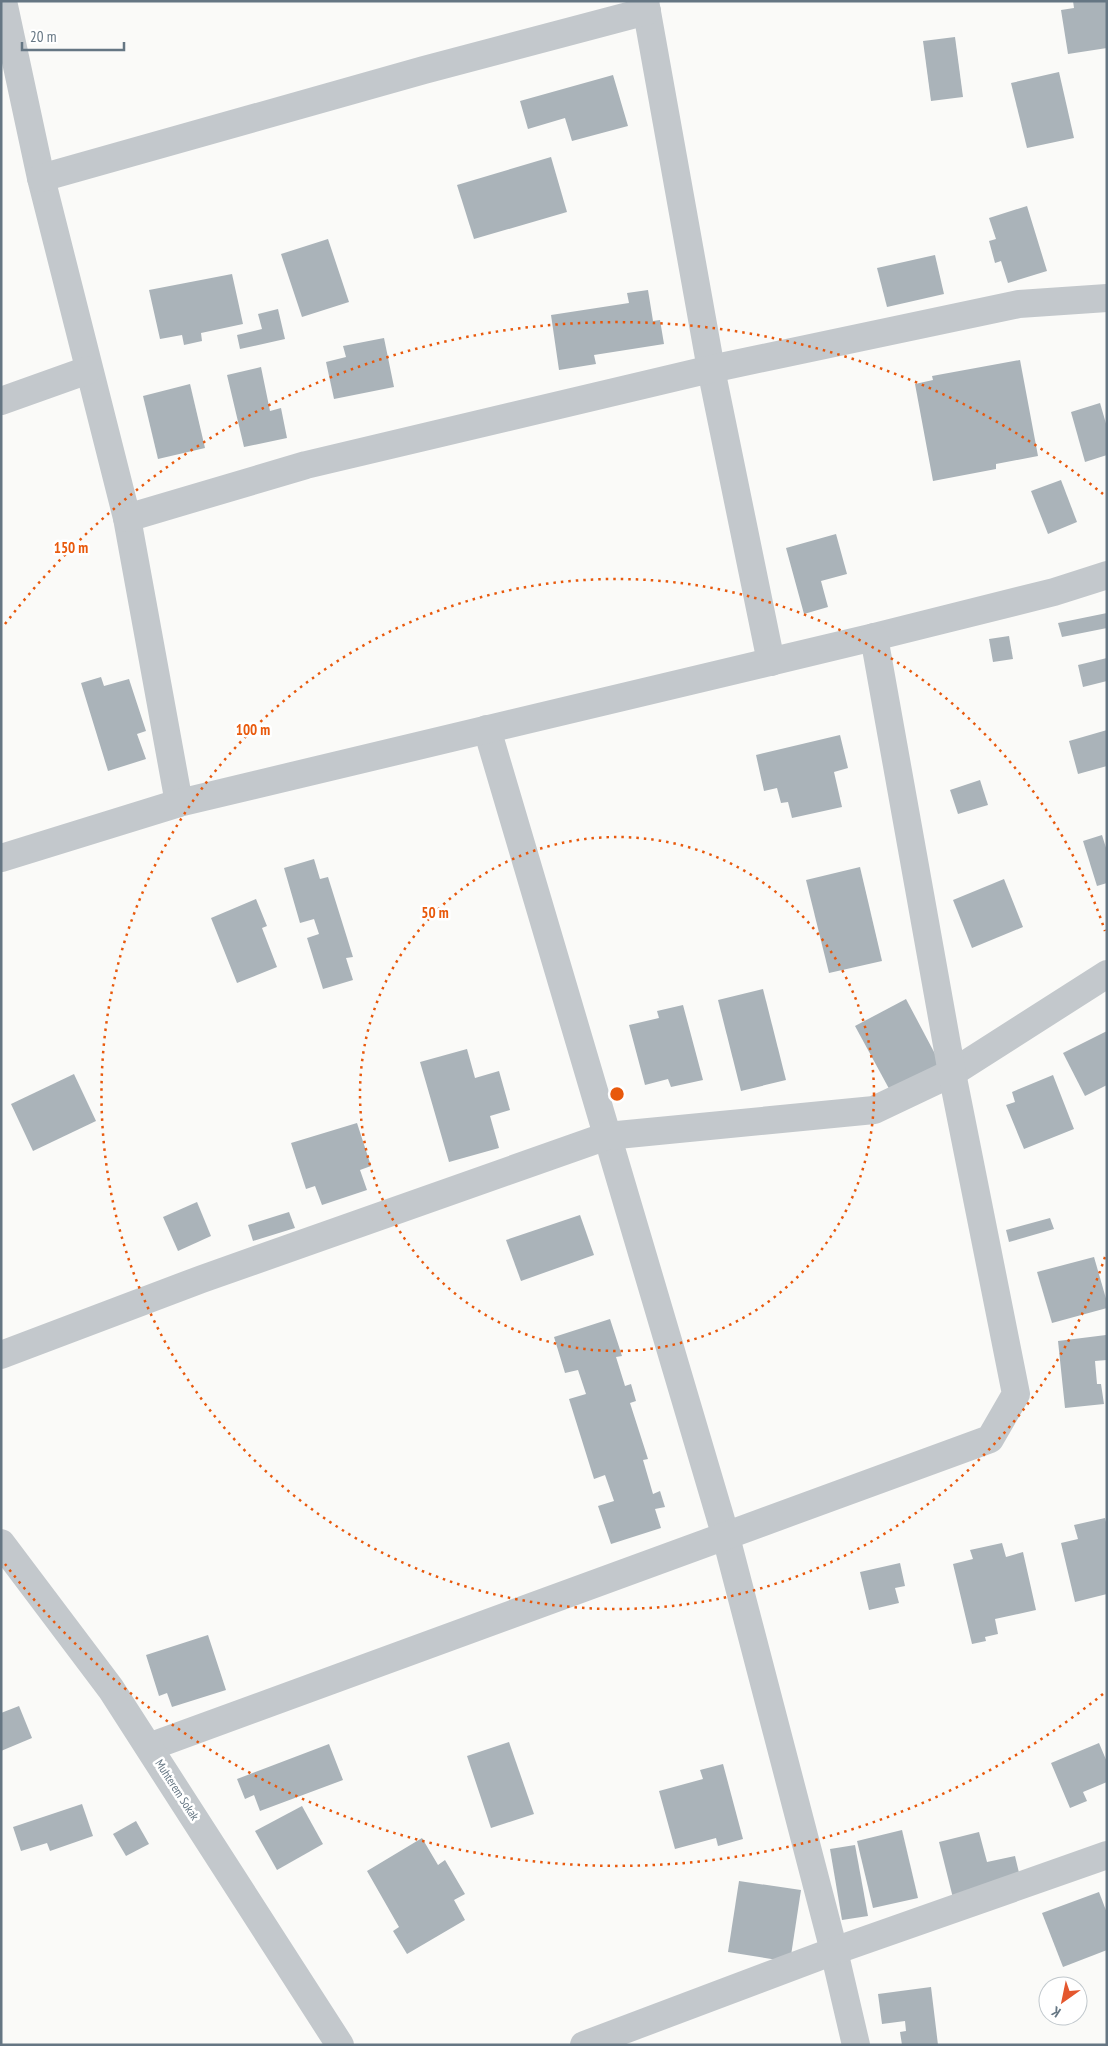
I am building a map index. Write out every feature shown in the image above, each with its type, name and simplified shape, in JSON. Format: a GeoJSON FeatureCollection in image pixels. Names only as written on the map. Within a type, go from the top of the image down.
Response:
{"type":"FeatureCollection","features":[{"type":"Feature","properties":{"kind":"street"},"geometry":{"type":"LineString","coordinates":[[3,1],[41,178],[88,370],[127,518],[178,803]]}},
{"type":"Feature","properties":{"kind":"street"},"geometry":{"type":"LineString","coordinates":[[41,178],[646,6],[711,368],[771,662]]}},
{"type":"Feature","properties":{"kind":"street"},"geometry":{"type":"LineString","coordinates":[[127,518],[306,465],[711,368],[1019,304],[1107,298]]}},
{"type":"Feature","properties":{"kind":"street"},"geometry":{"type":"LineString","coordinates":[[1,401],[88,370]]}},
{"type":"Feature","properties":{"kind":"street"},"geometry":{"type":"LineString","coordinates":[[1,858],[178,803],[874,637],[1054,592],[1107,575]]}},
{"type":"Feature","properties":{"kind":"street"},"geometry":{"type":"LineString","coordinates":[[149,1748],[990,1439],[1016,1394],[952,1073],[874,637]]}},
{"type":"Feature","properties":{"kind":"street"},"geometry":{"type":"LineString","coordinates":[[487,728],[726,1537],[834,1951],[856,2045]]}},
{"type":"Feature","properties":{"kind":"street"},"geometry":{"type":"LineString","coordinates":[[1,1355],[202,1279],[607,1136],[874,1110],[952,1073],[1107,974]]}},
{"type":"Feature","properties":{"kind":"street","name":"Muhterem Sokak"},"geometry":{"type":"LineString","coordinates":[[1,1544],[111,1689],[340,2045]]}},
{"type":"Feature","properties":{"kind":"street"},"geometry":{"type":"LineString","coordinates":[[584,2045],[834,1951],[1107,1855]]}},
{"type":"Feature","properties":{"kind":"building"},"geometry":{"type":"Polygon","coordinates":[[[1073,1],[1107,1],[1107,48],[1068,54],[1061,10],[1074,8],[1073,1]]]}},
{"type":"Feature","properties":{"kind":"building"},"geometry":{"type":"Polygon","coordinates":[[[955,37],[963,97],[931,101],[923,41],[955,37]]]}},
{"type":"Feature","properties":{"kind":"building"},"geometry":{"type":"Polygon","coordinates":[[[1059,72],[1074,138],[1027,148],[1011,83],[1059,72]]]}},
{"type":"Feature","properties":{"kind":"building"},"geometry":{"type":"Polygon","coordinates":[[[613,75],[628,126],[572,141],[565,118],[528,129],[520,101],[613,75]]]}},
{"type":"Feature","properties":{"kind":"building"},"geometry":{"type":"Polygon","coordinates":[[[551,157],[567,212],[474,239],[457,185],[551,157]]]}},
{"type":"Feature","properties":{"kind":"building"},"geometry":{"type":"Polygon","coordinates":[[[1027,206],[1047,271],[1008,283],[1001,261],[995,263],[989,241],[996,239],[989,218],[1027,206]]]}},
{"type":"Feature","properties":{"kind":"building"},"geometry":{"type":"Polygon","coordinates":[[[328,239],[349,302],[302,317],[281,254],[328,239]]]}},
{"type":"Feature","properties":{"kind":"building"},"geometry":{"type":"Polygon","coordinates":[[[935,255],[944,294],[887,307],[877,268],[935,255]]]}},
{"type":"Feature","properties":{"kind":"building"},"geometry":{"type":"Polygon","coordinates":[[[232,274],[243,324],[201,333],[202,341],[184,345],[182,335],[160,339],[149,290],[232,274]]]}},
{"type":"Feature","properties":{"kind":"building"},"geometry":{"type":"Polygon","coordinates":[[[648,290],[653,321],[660,320],[664,344],[594,355],[596,364],[559,370],[551,315],[629,303],[627,293],[648,290]]]}},
{"type":"Feature","properties":{"kind":"building"},"geometry":{"type":"Polygon","coordinates":[[[278,309],[285,339],[240,349],[237,335],[262,329],[258,314],[278,309]]]}},
{"type":"Feature","properties":{"kind":"building"},"geometry":{"type":"Polygon","coordinates":[[[384,338],[394,387],[334,399],[326,362],[346,357],[343,346],[384,338]]]}},
{"type":"Feature","properties":{"kind":"building"},"geometry":{"type":"Polygon","coordinates":[[[1020,360],[1038,456],[996,464],[996,469],[933,481],[915,384],[933,380],[932,376],[1020,360]]]}},
{"type":"Feature","properties":{"kind":"building"},"geometry":{"type":"Polygon","coordinates":[[[261,367],[270,411],[281,408],[287,438],[244,447],[227,375],[261,367]]]}},
{"type":"Feature","properties":{"kind":"building"},"geometry":{"type":"Polygon","coordinates":[[[190,384],[205,448],[158,459],[143,396],[190,384]]]}},
{"type":"Feature","properties":{"kind":"building"},"geometry":{"type":"Polygon","coordinates":[[[1100,403],[1107,427],[1107,455],[1085,462],[1071,412],[1100,403]]]}},
{"type":"Feature","properties":{"kind":"building"},"geometry":{"type":"Polygon","coordinates":[[[1061,480],[1077,522],[1048,534],[1031,491],[1061,480]]]}},
{"type":"Feature","properties":{"kind":"building"},"geometry":{"type":"Polygon","coordinates":[[[836,534],[847,574],[821,581],[828,607],[804,614],[786,548],[836,534]]]}},
{"type":"Feature","properties":{"kind":"building"},"geometry":{"type":"Polygon","coordinates":[[[1107,613],[1107,628],[1062,637],[1058,623],[1107,613]]]}},
{"type":"Feature","properties":{"kind":"building"},"geometry":{"type":"Polygon","coordinates":[[[1009,636],[1013,659],[993,662],[989,639],[1009,636]]]}},
{"type":"Feature","properties":{"kind":"building"},"geometry":{"type":"Polygon","coordinates":[[[1107,658],[1107,681],[1083,687],[1078,665],[1107,658]]]}},
{"type":"Feature","properties":{"kind":"building"},"geometry":{"type":"Polygon","coordinates":[[[101,677],[104,686],[129,679],[146,731],[137,734],[146,759],[108,771],[81,683],[101,677]]]}},
{"type":"Feature","properties":{"kind":"building"},"geometry":{"type":"Polygon","coordinates":[[[1107,730],[1107,766],[1078,774],[1069,741],[1107,730]]]}},
{"type":"Feature","properties":{"kind":"building"},"geometry":{"type":"Polygon","coordinates":[[[840,735],[848,768],[834,772],[842,807],[792,818],[788,802],[781,803],[777,788],[764,791],[756,755],[840,735]]]}},
{"type":"Feature","properties":{"kind":"building"},"geometry":{"type":"Polygon","coordinates":[[[980,780],[988,805],[958,814],[950,790],[980,780]]]}},
{"type":"Feature","properties":{"kind":"building"},"geometry":{"type":"Polygon","coordinates":[[[1102,835],[1107,851],[1107,883],[1097,886],[1083,841],[1102,835]]]}},
{"type":"Feature","properties":{"kind":"building"},"geometry":{"type":"Polygon","coordinates":[[[314,859],[320,879],[328,877],[353,957],[346,958],[353,980],[323,989],[307,938],[319,934],[314,919],[300,923],[284,868],[314,859]]]}},
{"type":"Feature","properties":{"kind":"building"},"geometry":{"type":"Polygon","coordinates":[[[860,867],[882,961],[829,973],[806,880],[860,867]]]}},
{"type":"Feature","properties":{"kind":"building"},"geometry":{"type":"Polygon","coordinates":[[[1004,879],[1023,927],[972,948],[953,900],[1004,879]]]}},
{"type":"Feature","properties":{"kind":"building"},"geometry":{"type":"Polygon","coordinates":[[[256,899],[267,926],[262,928],[277,967],[237,983],[211,918],[256,899]]]}},
{"type":"Feature","properties":{"kind":"building"},"geometry":{"type":"Polygon","coordinates":[[[763,989],[786,1080],[741,1091],[718,1000],[763,989]]]}},
{"type":"Feature","properties":{"kind":"building"},"geometry":{"type":"Polygon","coordinates":[[[906,999],[943,1069],[893,1096],[855,1026],[906,999]]]}},
{"type":"Feature","properties":{"kind":"building"},"geometry":{"type":"Polygon","coordinates":[[[683,1005],[703,1080],[671,1087],[668,1079],[645,1085],[629,1025],[659,1018],[657,1011],[683,1005]]]}},
{"type":"Feature","properties":{"kind":"building"},"geometry":{"type":"Polygon","coordinates":[[[1107,1031],[1107,1085],[1085,1096],[1063,1053],[1107,1031]]]}},
{"type":"Feature","properties":{"kind":"building"},"geometry":{"type":"Polygon","coordinates":[[[467,1049],[475,1078],[499,1071],[510,1110],[490,1116],[499,1148],[449,1162],[420,1062],[467,1049]]]}},
{"type":"Feature","properties":{"kind":"building"},"geometry":{"type":"Polygon","coordinates":[[[74,1074],[96,1121],[33,1151],[11,1104],[74,1074]]]}},
{"type":"Feature","properties":{"kind":"building"},"geometry":{"type":"Polygon","coordinates":[[[1053,1075],[1074,1129],[1024,1149],[1006,1105],[1015,1102],[1012,1092],[1053,1075]]]}},
{"type":"Feature","properties":{"kind":"building"},"geometry":{"type":"Polygon","coordinates":[[[357,1123],[371,1166],[360,1170],[367,1190],[322,1205],[315,1186],[306,1189],[291,1143],[357,1123]]]}},
{"type":"Feature","properties":{"kind":"building"},"geometry":{"type":"Polygon","coordinates":[[[197,1202],[211,1236],[178,1251],[163,1217],[197,1202]]]}},
{"type":"Feature","properties":{"kind":"building"},"geometry":{"type":"Polygon","coordinates":[[[289,1212],[295,1228],[253,1241],[248,1225],[289,1212]]]}},
{"type":"Feature","properties":{"kind":"building"},"geometry":{"type":"Polygon","coordinates":[[[580,1215],[594,1255],[521,1281],[506,1240],[580,1215]]]}},
{"type":"Feature","properties":{"kind":"building"},"geometry":{"type":"Polygon","coordinates":[[[1050,1218],[1054,1229],[1009,1242],[1006,1230],[1050,1218]]]}},
{"type":"Feature","properties":{"kind":"building"},"geometry":{"type":"Polygon","coordinates":[[[1094,1257],[1107,1308],[1052,1323],[1037,1272],[1094,1257]]]}},
{"type":"Feature","properties":{"kind":"building"},"geometry":{"type":"Polygon","coordinates":[[[610,1319],[622,1356],[616,1357],[625,1386],[631,1384],[636,1401],[630,1403],[648,1459],[643,1460],[653,1494],[660,1491],[665,1507],[655,1509],[661,1528],[611,1544],[598,1506],[614,1501],[605,1475],[594,1479],[569,1399],[586,1394],[578,1370],[565,1373],[554,1337],[610,1319]]]}},
{"type":"Feature","properties":{"kind":"building"},"geometry":{"type":"Polygon","coordinates":[[[1106,1335],[1107,1360],[1095,1361],[1097,1384],[1101,1384],[1104,1404],[1065,1408],[1058,1341],[1106,1335]]]}},
{"type":"Feature","properties":{"kind":"building"},"geometry":{"type":"Polygon","coordinates":[[[1105,1518],[1107,1526],[1107,1594],[1075,1602],[1061,1543],[1078,1539],[1074,1525],[1105,1518]]]}},
{"type":"Feature","properties":{"kind":"building"},"geometry":{"type":"Polygon","coordinates":[[[1002,1543],[1006,1557],[1023,1552],[1036,1610],[995,1619],[998,1634],[985,1637],[986,1641],[972,1644],[953,1564],[973,1559],[970,1550],[1002,1543]]]}},
{"type":"Feature","properties":{"kind":"building"},"geometry":{"type":"Polygon","coordinates":[[[900,1563],[905,1586],[895,1588],[899,1603],[869,1610],[860,1572],[900,1563]]]}},
{"type":"Feature","properties":{"kind":"building"},"geometry":{"type":"Polygon","coordinates":[[[208,1635],[226,1690],[172,1707],[167,1693],[159,1696],[146,1655],[208,1635]]]}},
{"type":"Feature","properties":{"kind":"building"},"geometry":{"type":"Polygon","coordinates":[[[19,1706],[32,1738],[1,1751],[1,1713],[19,1706]]]}},
{"type":"Feature","properties":{"kind":"building"},"geometry":{"type":"Polygon","coordinates":[[[509,1742],[534,1814],[491,1828],[467,1756],[509,1742]]]}},
{"type":"Feature","properties":{"kind":"building"},"geometry":{"type":"Polygon","coordinates":[[[1099,1743],[1107,1762],[1107,1782],[1083,1792],[1087,1801],[1070,1808],[1051,1763],[1099,1743]]]}},
{"type":"Feature","properties":{"kind":"building"},"geometry":{"type":"Polygon","coordinates":[[[329,1744],[343,1780],[260,1811],[254,1795],[245,1799],[237,1779],[329,1744]]]}},
{"type":"Feature","properties":{"kind":"building"},"geometry":{"type":"Polygon","coordinates":[[[723,1764],[743,1839],[718,1846],[716,1838],[675,1849],[659,1791],[703,1779],[700,1770],[723,1764]]]}},
{"type":"Feature","properties":{"kind":"building"},"geometry":{"type":"Polygon","coordinates":[[[82,1804],[93,1836],[50,1851],[47,1843],[21,1851],[13,1827],[82,1804]]]}},
{"type":"Feature","properties":{"kind":"building"},"geometry":{"type":"Polygon","coordinates":[[[302,1806],[323,1844],[277,1870],[255,1831],[302,1806]]]}},
{"type":"Feature","properties":{"kind":"building"},"geometry":{"type":"Polygon","coordinates":[[[136,1821],[149,1844],[126,1856],[113,1834],[136,1821]]]}},
{"type":"Feature","properties":{"kind":"building"},"geometry":{"type":"Polygon","coordinates":[[[902,1830],[918,1898],[873,1908],[857,1841],[902,1830]]]}},
{"type":"Feature","properties":{"kind":"building"},"geometry":{"type":"Polygon","coordinates":[[[979,1832],[987,1862],[1015,1856],[1021,1881],[953,1898],[939,1842],[979,1832]]]}},
{"type":"Feature","properties":{"kind":"building"},"geometry":{"type":"Polygon","coordinates":[[[422,1838],[438,1865],[445,1860],[465,1894],[454,1900],[465,1920],[407,1954],[393,1931],[399,1927],[367,1871],[422,1838]]]}},
{"type":"Feature","properties":{"kind":"building"},"geometry":{"type":"Polygon","coordinates":[[[855,1845],[868,1916],[842,1920],[830,1849],[855,1845]]]}},
{"type":"Feature","properties":{"kind":"building"},"geometry":{"type":"Polygon","coordinates":[[[739,1881],[801,1890],[790,1962],[728,1952],[739,1881]]]}},
{"type":"Feature","properties":{"kind":"building"},"geometry":{"type":"Polygon","coordinates":[[[1099,1892],[1107,1913],[1107,1950],[1063,1967],[1042,1913],[1099,1892]]]}},
{"type":"Feature","properties":{"kind":"building"},"geometry":{"type":"Polygon","coordinates":[[[931,1987],[938,2045],[902,2045],[900,2032],[906,2031],[905,2021],[882,2024],[878,1994],[931,1987]]]}}]}
